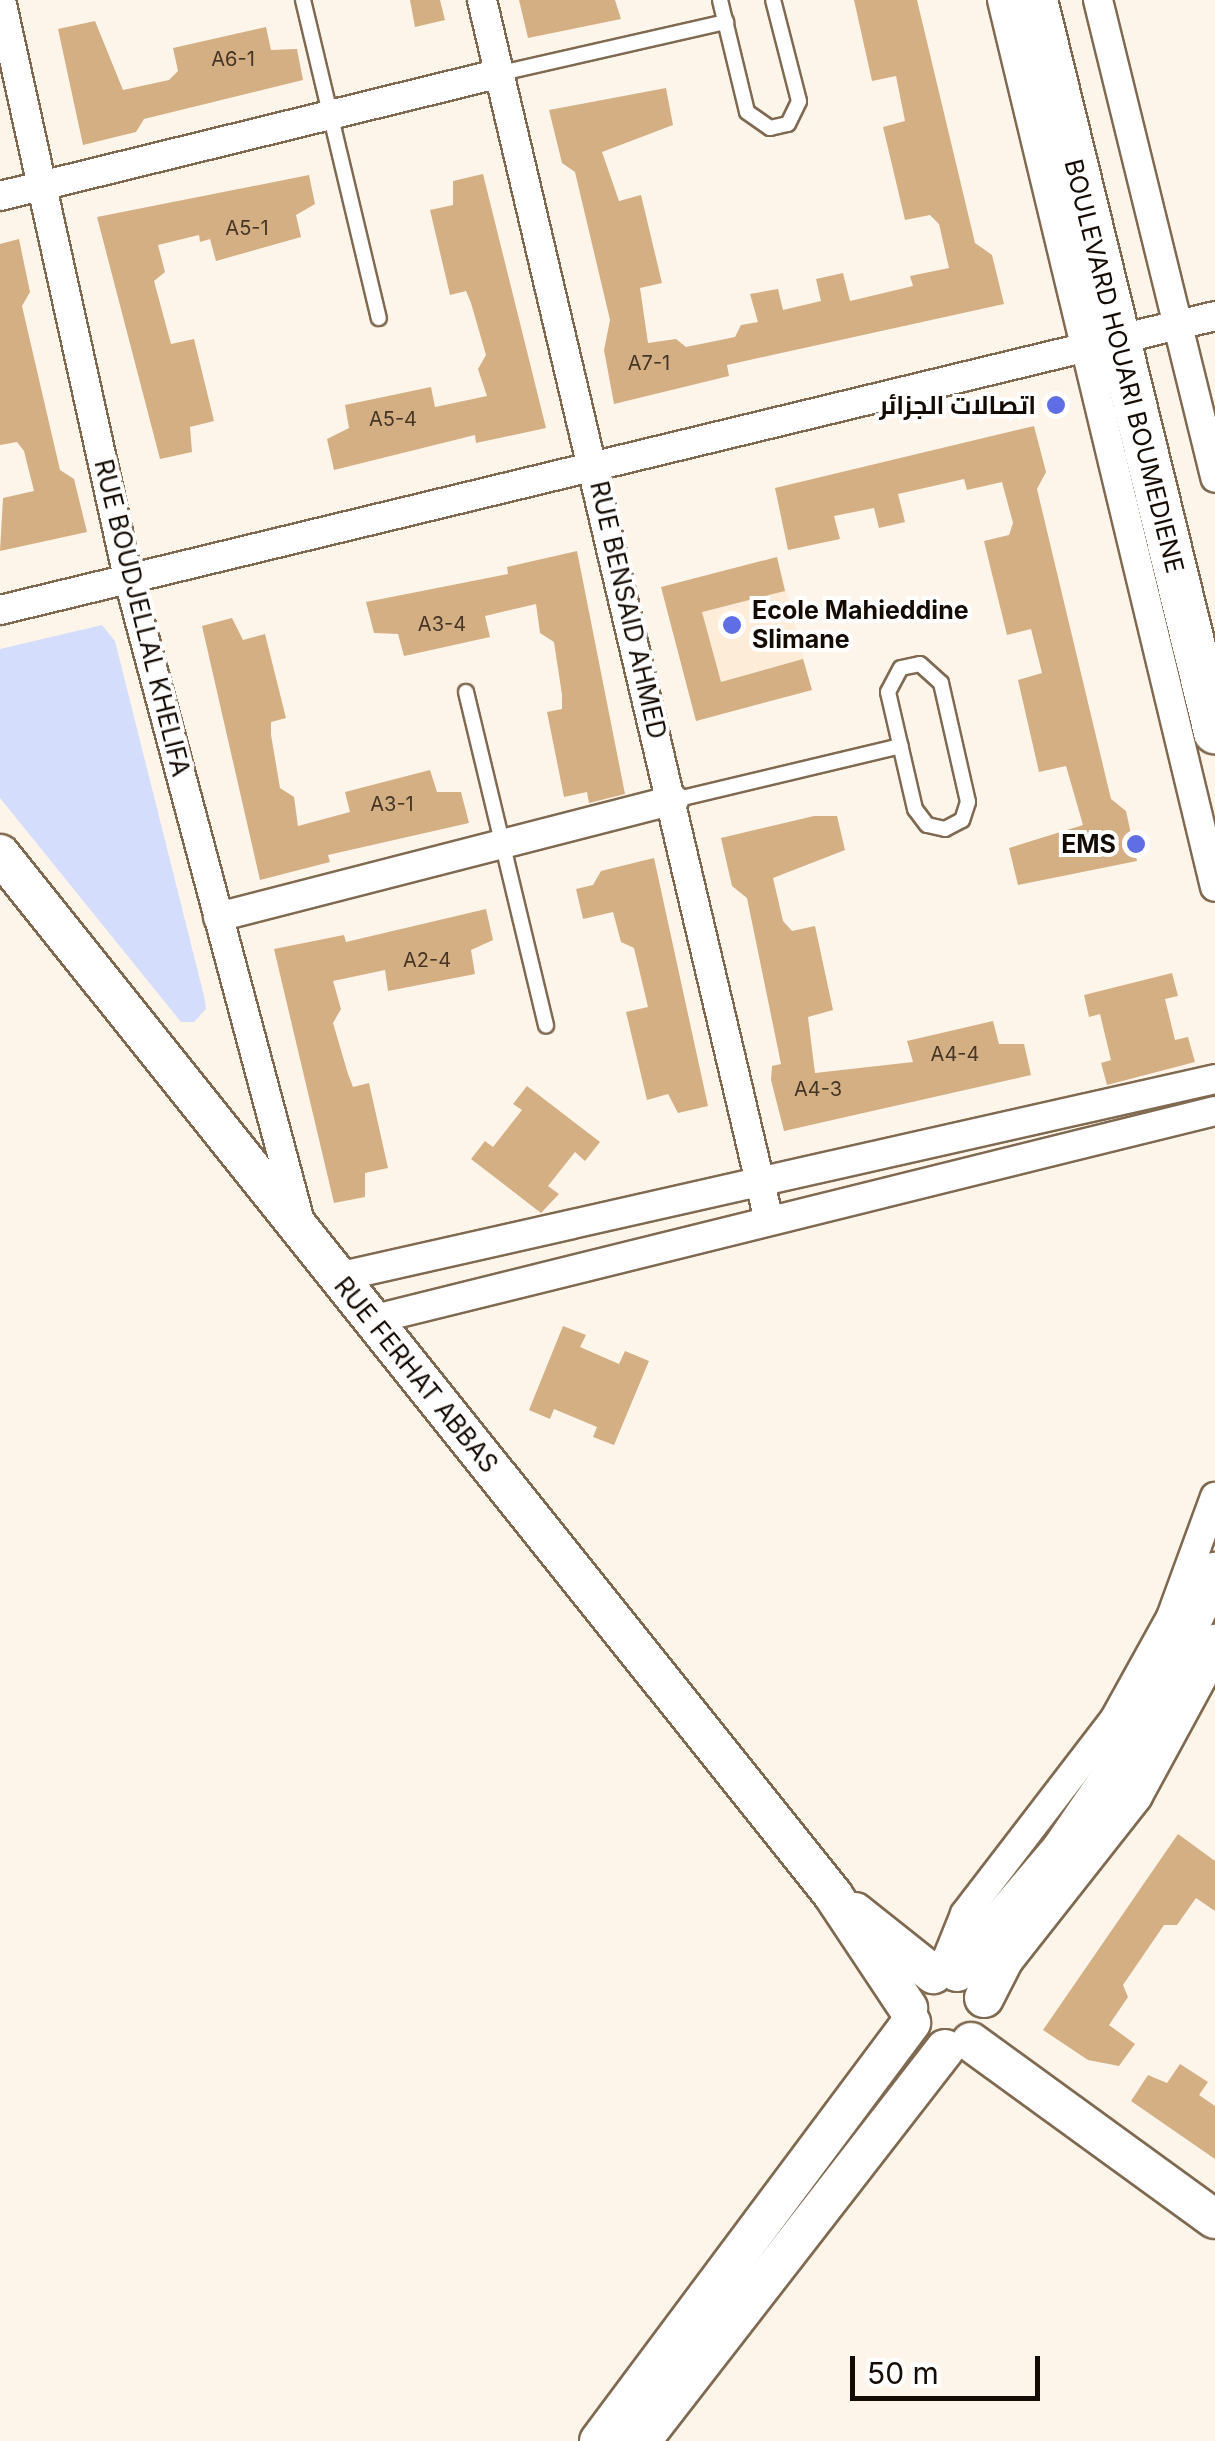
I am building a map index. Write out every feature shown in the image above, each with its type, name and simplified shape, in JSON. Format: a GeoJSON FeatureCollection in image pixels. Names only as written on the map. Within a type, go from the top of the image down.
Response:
{"type":"FeatureCollection","features":[{"type":"Feature","properties":{"kind":"main road","name":"BOULEVARD HOUARI BOUMEDIENE"},"geometry":{"type":"LineString","coordinates":[[1036,0],[1215,622]]}},
{"type":"Feature","properties":{"kind":"main road","name":"BOULEVARD HOUARI BOUMEDIENE"},"geometry":{"type":"LineString","coordinates":[[1063,0],[1215,732]]}},
{"type":"Feature","properties":{"kind":"main road","name":"RUE FERHAT ABBAS"},"geometry":{"type":"LineString","coordinates":[[0,854],[833,1895],[910,2016],[1215,2219]]}},
{"type":"Feature","properties":{"kind":"main road"},"geometry":{"type":"LineString","coordinates":[[599,2441],[910,2016],[1128,1753],[1215,1572]]}},
{"type":"Feature","properties":{"kind":"main road"},"geometry":{"type":"LineString","coordinates":[[641,2441],[958,2046],[985,2022],[984,1998],[1004,1959],[1133,1795],[1215,1644]]}},
{"type":"Feature","properties":{"kind":"main road","name":"RUE FERHAT ABBAS"},"geometry":{"type":"LineString","coordinates":[[833,1895],[984,1998]]}},
{"type":"Feature","properties":{"kind":"street","name":"RUE BOUDJELLAL KHELIFA"},"geometry":{"type":"LineString","coordinates":[[1,0],[128,574],[302,1231]]}},
{"type":"Feature","properties":{"kind":"street","name":"RUE BENSAID AHMED"},"geometry":{"type":"LineString","coordinates":[[482,0],[674,800],[769,1222]]}},
{"type":"Feature","properties":{"kind":"street"},"geometry":{"type":"LineString","coordinates":[[1002,0],[1130,336],[1215,478]]}},
{"type":"Feature","properties":{"kind":"street"},"geometry":{"type":"LineString","coordinates":[[1098,0],[1130,336],[1215,887]]}},
{"type":"Feature","properties":{"kind":"street"},"geometry":{"type":"LineString","coordinates":[[0,196],[501,73]]}},
{"type":"Feature","properties":{"kind":"street"},"geometry":{"type":"LineString","coordinates":[[0,610],[128,574],[594,467],[1215,316]]}},
{"type":"Feature","properties":{"kind":"street"},"geometry":{"type":"LineString","coordinates":[[218,917],[674,800]]}},
{"type":"Feature","properties":{"kind":"street"},"geometry":{"type":"LineString","coordinates":[[338,1277],[1215,1079]]}},
{"type":"Feature","properties":{"kind":"street"},"geometry":{"type":"LineString","coordinates":[[371,1320],[1215,1111]]}},
{"type":"Feature","properties":{"kind":"street"},"geometry":{"type":"LineString","coordinates":[[944,1972],[964,1914],[1114,1720],[1171,1618],[1215,1498]]}},
{"type":"Feature","properties":{"kind":"lane"},"geometry":{"type":"LineString","coordinates":[[304,0],[379,318]]}},
{"type":"Feature","properties":{"kind":"lane"},"geometry":{"type":"LineString","coordinates":[[720,0],[747,112],[760,126],[780,128],[799,101],[773,0]]}},
{"type":"Feature","properties":{"kind":"lane"},"geometry":{"type":"LineString","coordinates":[[501,73],[726,22]]}},
{"type":"Feature","properties":{"kind":"lane"},"geometry":{"type":"LineString","coordinates":[[920,664],[941,683],[968,802],[954,826],[935,828],[919,818],[900,746],[890,683],[902,668],[920,664]]}},
{"type":"Feature","properties":{"kind":"lane"},"geometry":{"type":"LineString","coordinates":[[466,692],[546,1026]]}},
{"type":"Feature","properties":{"kind":"lane"},"geometry":{"type":"LineString","coordinates":[[674,800],[900,746]]}},
{"type":"Feature","properties":{"kind":"shaded area","name":"Ecole Mahieddine Slimane"},"geometry":{"type":"Polygon","coordinates":[[[777,557],[812,690],[696,721],[661,587],[777,557]]]}},
{"type":"Feature","properties":{"kind":"shaded area"},"geometry":{"type":"Polygon","coordinates":[[[102,625],[115,641],[204,996],[206,1009],[194,1022],[181,1022],[0,798],[0,649],[102,625]]]}},
{"type":"Feature","properties":{"kind":"building"},"geometry":{"type":"Polygon","coordinates":[[[410,0],[440,0],[445,20],[415,27],[410,0]]]}},
{"type":"Feature","properties":{"kind":"building"},"geometry":{"type":"Polygon","coordinates":[[[519,0],[615,0],[621,19],[528,38],[519,0]]]}},
{"type":"Feature","properties":{"kind":"building"},"geometry":{"type":"Polygon","coordinates":[[[854,0],[917,0],[975,243],[992,255],[1004,304],[727,365],[729,376],[614,404],[604,350],[610,320],[575,172],[562,163],[549,110],[666,88],[673,125],[602,152],[619,201],[641,195],[662,283],[640,288],[648,343],[676,339],[686,347],[735,337],[741,325],[758,322],[750,294],[778,289],[783,310],[821,301],[816,279],[843,273],[850,301],[913,286],[910,276],[949,268],[939,224],[930,215],[905,220],[883,127],[905,121],[896,76],[872,81],[854,0]]]}},
{"type":"Feature","properties":{"kind":"building"},"geometry":{"type":"Polygon","coordinates":[[[95,21],[123,90],[169,80],[178,71],[173,48],[266,27],[271,50],[297,49],[303,80],[144,119],[136,132],[83,145],[58,29],[95,21]]]}},
{"type":"Feature","properties":{"kind":"building"},"geometry":{"type":"Polygon","coordinates":[[[483,174],[546,428],[476,443],[475,435],[334,470],[327,439],[349,428],[345,405],[431,387],[435,407],[487,396],[478,369],[486,355],[471,303],[466,291],[450,295],[430,210],[453,205],[453,181],[483,174]]]}},
{"type":"Feature","properties":{"kind":"building"},"geometry":{"type":"Polygon","coordinates":[[[309,175],[315,204],[296,215],[301,237],[216,261],[210,239],[200,242],[199,235],[158,245],[165,272],[154,281],[171,344],[194,339],[214,421],[190,427],[192,452],[160,459],[97,217],[309,175]]]}},
{"type":"Feature","properties":{"kind":"building"},"geometry":{"type":"Polygon","coordinates":[[[19,239],[30,292],[22,306],[60,470],[74,479],[87,532],[0,551],[3,498],[34,491],[24,451],[17,442],[0,445],[0,244],[19,239]]]}},
{"type":"Feature","properties":{"kind":"building"},"geometry":{"type":"Polygon","coordinates":[[[1034,426],[1046,472],[1037,489],[1111,799],[1126,811],[1137,861],[1018,885],[1009,848],[1083,825],[1066,766],[1039,772],[1018,680],[1042,673],[1031,629],[1007,635],[984,541],[1009,535],[1013,523],[1002,482],[967,490],[964,479],[898,494],[905,522],[879,528],[874,508],[834,516],[840,539],[788,550],[775,488],[1034,426]]]}},
{"type":"Feature","properties":{"kind":"building"},"geometry":{"type":"Polygon","coordinates":[[[577,551],[625,794],[589,803],[587,792],[564,797],[547,712],[562,709],[562,695],[554,642],[540,633],[536,604],[485,616],[490,637],[404,656],[398,634],[374,633],[366,602],[508,574],[507,567],[577,551]]]}},
{"type":"Feature","properties":{"kind":"building","name":"Ecole Mahieddine Slimane"},"geometry":{"type":"Polygon","coordinates":[[[777,557],[785,591],[702,612],[721,682],[803,659],[812,690],[696,721],[661,587],[777,557]]]}},
{"type":"Feature","properties":{"kind":"building"},"geometry":{"type":"Polygon","coordinates":[[[232,618],[243,640],[265,634],[286,718],[271,722],[280,788],[294,797],[298,826],[350,812],[345,792],[430,770],[437,792],[461,792],[469,823],[328,855],[330,862],[260,880],[202,626],[232,618]]]}},
{"type":"Feature","properties":{"kind":"building"},"geometry":{"type":"Polygon","coordinates":[[[814,816],[837,816],[845,850],[773,878],[783,921],[792,931],[815,926],[833,1010],[808,1017],[815,1073],[913,1062],[907,1041],[993,1021],[999,1044],[1024,1044],[1031,1075],[784,1131],[771,1080],[772,1066],[781,1064],[747,898],[732,886],[721,838],[814,816]]]}},
{"type":"Feature","properties":{"kind":"building"},"geometry":{"type":"Polygon","coordinates":[[[654,858],[708,1106],[678,1113],[668,1094],[647,1100],[626,1012],[648,1007],[634,948],[621,942],[613,912],[583,919],[576,889],[593,885],[601,871],[654,858]]]}},
{"type":"Feature","properties":{"kind":"building"},"geometry":{"type":"Polygon","coordinates":[[[486,909],[493,940],[471,950],[475,974],[388,991],[385,970],[333,981],[341,1009],[333,1023],[348,1074],[353,1087],[369,1083],[388,1168],[365,1173],[365,1197],[334,1203],[274,949],[344,935],[346,942],[486,909]]]}},
{"type":"Feature","properties":{"kind":"building"},"geometry":{"type":"Polygon","coordinates":[[[1172,973],[1178,996],[1165,999],[1175,1040],[1188,1037],[1195,1062],[1107,1085],[1101,1063],[1111,1060],[1100,1014],[1089,1017],[1084,995],[1172,973]]]}},
{"type":"Feature","properties":{"kind":"building"},"geometry":{"type":"Polygon","coordinates":[[[527,1086],[600,1142],[585,1161],[575,1152],[548,1186],[559,1194],[541,1213],[471,1159],[485,1141],[493,1147],[522,1110],[513,1104],[527,1086]]]}},
{"type":"Feature","properties":{"kind":"building"},"geometry":{"type":"Polygon","coordinates":[[[563,1326],[586,1335],[580,1347],[619,1364],[625,1351],[649,1361],[614,1445],[593,1437],[597,1427],[554,1409],[550,1419],[529,1410],[563,1326]]]}},
{"type":"Feature","properties":{"kind":"building"},"geometry":{"type":"Polygon","coordinates":[[[1178,1834],[1215,1861],[1215,1911],[1196,1898],[1177,1925],[1164,1925],[1123,1985],[1128,1997],[1109,2025],[1135,2044],[1119,2066],[1088,2060],[1043,2030],[1178,1834]]]}},
{"type":"Feature","properties":{"kind":"building"},"geometry":{"type":"Polygon","coordinates":[[[1180,2064],[1208,2082],[1199,2095],[1215,2106],[1215,2159],[1131,2101],[1148,2075],[1167,2083],[1180,2064]]]}},
{"type":"Feature","properties":{"kind":"place","name":"اتصالات الجزائر"},"geometry":{"type":"Point","coordinates":[1056,405]}},
{"type":"Feature","properties":{"kind":"place","name":"Ecole Mahieddine Slimane"},"geometry":{"type":"Point","coordinates":[732,625]}},
{"type":"Feature","properties":{"kind":"place","name":"EMS"},"geometry":{"type":"Point","coordinates":[1136,844]}}]}
